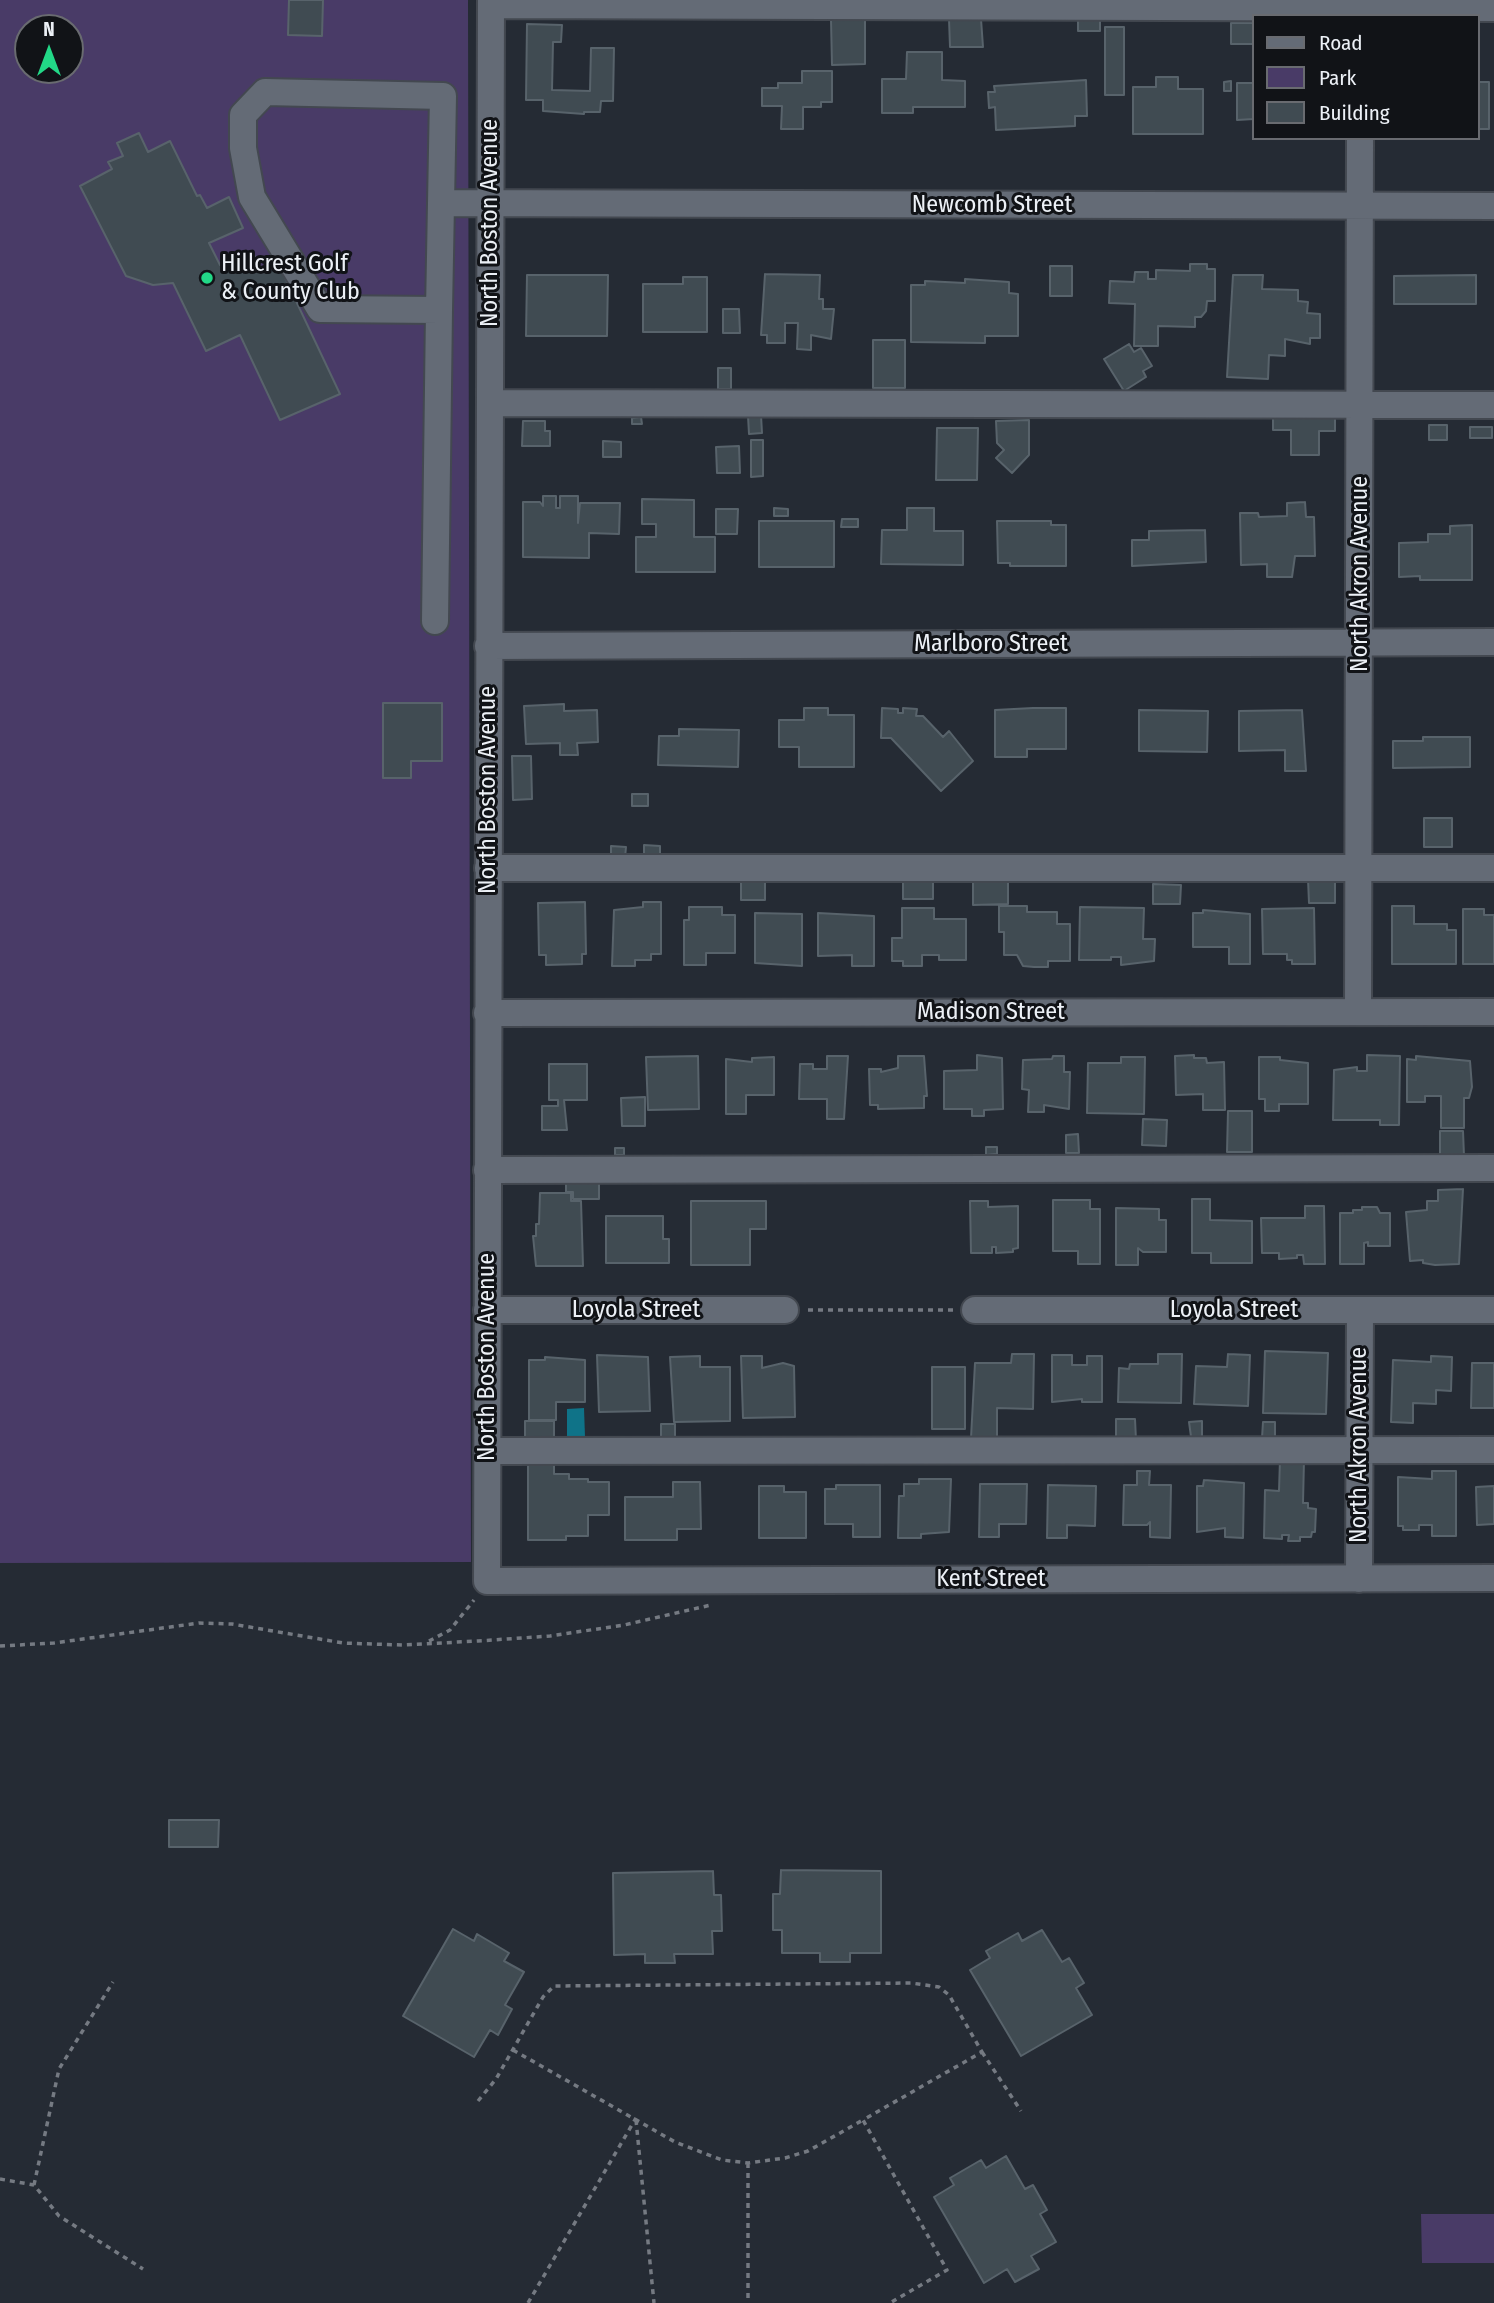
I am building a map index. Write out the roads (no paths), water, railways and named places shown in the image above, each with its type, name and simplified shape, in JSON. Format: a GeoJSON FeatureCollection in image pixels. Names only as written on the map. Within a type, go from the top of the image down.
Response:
{"type":"FeatureCollection","features":[{"type":"Feature","properties":{"kind":"street"},"geometry":{"type":"LineString","coordinates":[[491,2],[1494,8]]}},
{"type":"Feature","properties":{"kind":"street","name":"North Boston Avenue"},"geometry":{"type":"LineString","coordinates":[[487,1581],[491,2]]}},
{"type":"Feature","properties":{"kind":"street"},"geometry":{"type":"LineString","coordinates":[[435,621],[443,96],[265,92],[243,115],[243,148],[251,197],[320,309],[439,310]]}},
{"type":"Feature","properties":{"kind":"street","name":"North Akron Avenue"},"geometry":{"type":"LineString","coordinates":[[1358,1011],[1360,140]]}},
{"type":"Feature","properties":{"kind":"street","name":"Newcomb Street"},"geometry":{"type":"LineString","coordinates":[[441,203],[1494,206]]}},
{"type":"Feature","properties":{"kind":"street"},"geometry":{"type":"LineString","coordinates":[[490,404],[1494,405]]}},
{"type":"Feature","properties":{"kind":"street","name":"Marlboro Street"},"geometry":{"type":"LineString","coordinates":[[488,646],[1494,642]]}},
{"type":"Feature","properties":{"kind":"street"},"geometry":{"type":"LineString","coordinates":[[488,868],[1494,868]]}},
{"type":"Feature","properties":{"kind":"street","name":"Madison Street"},"geometry":{"type":"LineString","coordinates":[[487,1013],[1494,1012]]}},
{"type":"Feature","properties":{"kind":"street"},"geometry":{"type":"LineString","coordinates":[[486,1170],[1494,1168]]}},
{"type":"Feature","properties":{"kind":"street","name":"Loyola Street"},"geometry":{"type":"LineString","coordinates":[[486,1310],[785,1310]]}},
{"type":"Feature","properties":{"kind":"street","name":"Loyola Street"},"geometry":{"type":"LineString","coordinates":[[975,1310],[1494,1310]]}},
{"type":"Feature","properties":{"kind":"street","name":"North Akron Avenue"},"geometry":{"type":"LineString","coordinates":[[1359,1578],[1360,1310]]}},
{"type":"Feature","properties":{"kind":"street"},"geometry":{"type":"LineString","coordinates":[[487,1451],[1494,1450]]}},
{"type":"Feature","properties":{"kind":"street","name":"Kent Street"},"geometry":{"type":"LineString","coordinates":[[487,1581],[1494,1578]]}},
{"type":"Feature","properties":{"kind":"water"},"geometry":{"type":"Polygon","coordinates":[[[584,1408],[585,1437],[567,1437],[567,1409],[584,1408]]]}},
{"type":"Feature","properties":{"kind":"place","name":"Hillcrest Golf & County Club"},"geometry":{"type":"Point","coordinates":[207,278]}}]}
